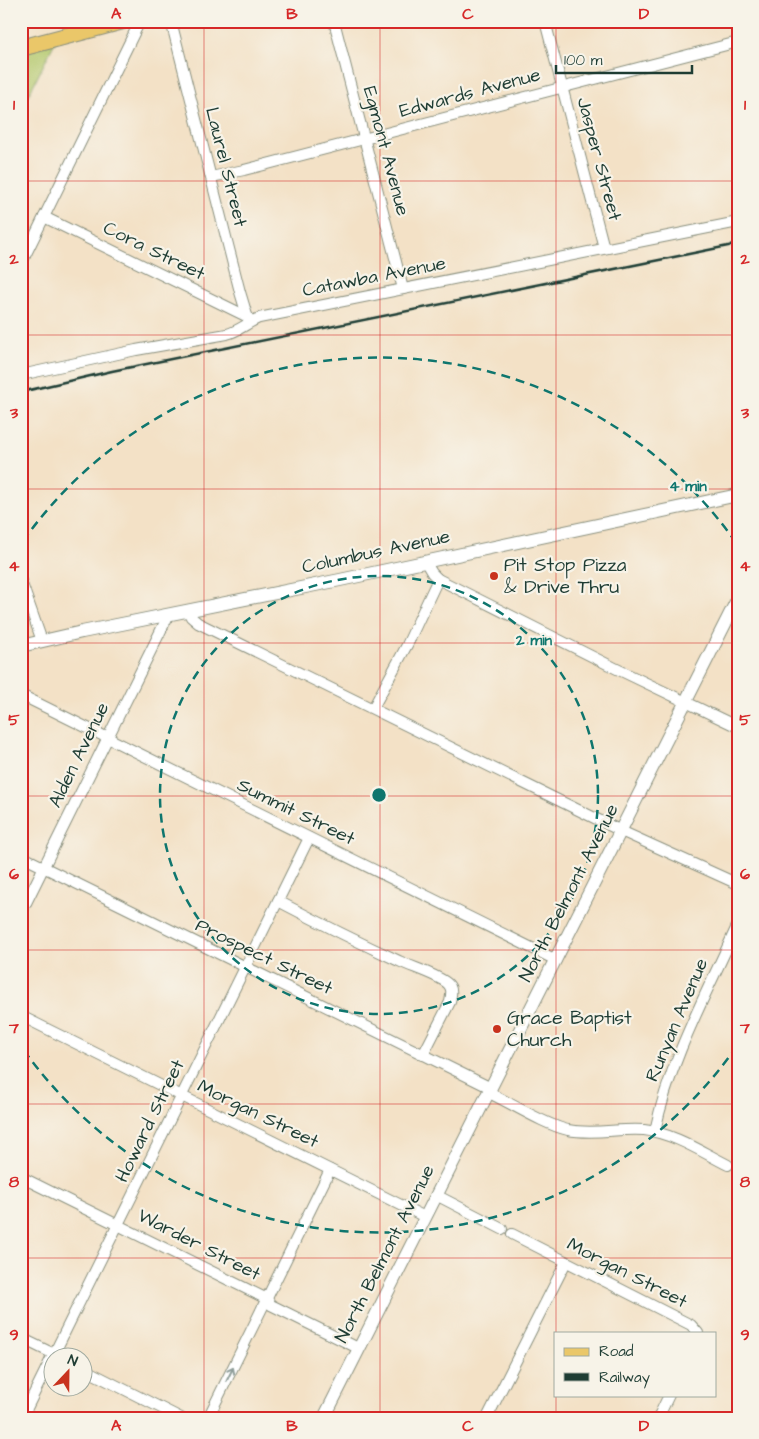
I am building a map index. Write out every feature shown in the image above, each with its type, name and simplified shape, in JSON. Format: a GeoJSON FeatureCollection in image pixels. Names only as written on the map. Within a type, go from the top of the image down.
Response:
{"type":"FeatureCollection","features":[{"type":"Feature","properties":{"kind":"main road"},"geometry":{"type":"LineString","coordinates":[[21,48],[123,21]]}},
{"type":"Feature","properties":{"kind":"street"},"geometry":{"type":"LineString","coordinates":[[21,264],[140,21]]}},
{"type":"Feature","properties":{"kind":"street","name":"Laurel Street"},"geometry":{"type":"LineString","coordinates":[[171,21],[249,319]]}},
{"type":"Feature","properties":{"kind":"street","name":"Egmont Avenue"},"geometry":{"type":"LineString","coordinates":[[334,21],[403,289]]}},
{"type":"Feature","properties":{"kind":"street","name":"Jasper Street"},"geometry":{"type":"LineString","coordinates":[[545,21],[604,248]]}},
{"type":"Feature","properties":{"kind":"street","name":"Edwards Avenue"},"geometry":{"type":"LineString","coordinates":[[211,177],[738,42]]}},
{"type":"Feature","properties":{"kind":"street","name":"Cora Street"},"geometry":{"type":"LineString","coordinates":[[44,217],[249,319]]}},
{"type":"Feature","properties":{"kind":"street","name":"Catawba Avenue"},"geometry":{"type":"LineString","coordinates":[[21,375],[136,350],[227,334],[240,329],[249,319],[738,222]]}},
{"type":"Feature","properties":{"kind":"street","name":"Columbus Avenue"},"geometry":{"type":"LineString","coordinates":[[21,646],[738,495]]}},
{"type":"Feature","properties":{"kind":"street"},"geometry":{"type":"LineString","coordinates":[[426,561],[432,573],[438,579],[685,703],[738,726]]}},
{"type":"Feature","properties":{"kind":"street"},"geometry":{"type":"LineString","coordinates":[[373,708],[407,645],[438,579]]}},
{"type":"Feature","properties":{"kind":"street"},"geometry":{"type":"LineString","coordinates":[[21,581],[42,641]]}},
{"type":"Feature","properties":{"kind":"street","name":"North Belmont Avenue"},"geometry":{"type":"LineString","coordinates":[[324,1418],[436,1195],[491,1092],[738,598]]}},
{"type":"Feature","properties":{"kind":"street"},"geometry":{"type":"LineString","coordinates":[[188,610],[191,617],[198,623],[621,831],[738,884]]}},
{"type":"Feature","properties":{"kind":"street","name":"Alden Avenue"},"geometry":{"type":"LineString","coordinates":[[21,912],[169,614]]}},
{"type":"Feature","properties":{"kind":"street","name":"Summit Street"},"geometry":{"type":"LineString","coordinates":[[21,695],[556,960]]}},
{"type":"Feature","properties":{"kind":"street","name":"Howard Street"},"geometry":{"type":"LineString","coordinates":[[59,1346],[309,838]]}},
{"type":"Feature","properties":{"kind":"street","name":"Prospect Street"},"geometry":{"type":"LineString","coordinates":[[21,856],[423,1055],[491,1092],[566,1129],[597,1132],[642,1130],[654,1132],[670,1137],[728,1165]]}},
{"type":"Feature","properties":{"kind":"street"},"geometry":{"type":"LineString","coordinates":[[278,901],[392,958],[447,983],[452,993],[450,1002],[423,1055]]}},
{"type":"Feature","properties":{"kind":"street","name":"Runyan Avenue"},"geometry":{"type":"LineString","coordinates":[[654,1132],[671,1073],[738,924]]}},
{"type":"Feature","properties":{"kind":"street","name":"Morgan Street"},"geometry":{"type":"LineString","coordinates":[[21,1016],[425,1217]]}},
{"type":"Feature","properties":{"kind":"street"},"geometry":{"type":"LineString","coordinates":[[208,1418],[330,1170]]}},
{"type":"Feature","properties":{"kind":"street","name":"Warder Street"},"geometry":{"type":"LineString","coordinates":[[21,1177],[267,1299],[271,1305],[358,1348]]}},
{"type":"Feature","properties":{"kind":"street","name":"Morgan Street"},"geometry":{"type":"LineString","coordinates":[[436,1195],[691,1325],[697,1332]]}},
{"type":"Feature","properties":{"kind":"street"},"geometry":{"type":"LineString","coordinates":[[488,1418],[566,1262]]}},
{"type":"Feature","properties":{"kind":"street"},"geometry":{"type":"LineString","coordinates":[[21,1338],[42,1349]]}},
{"type":"Feature","properties":{"kind":"street"},"geometry":{"type":"LineString","coordinates":[[92,1373],[181,1418]]}},
{"type":"Feature","properties":{"kind":"street","name":"Howard Street"},"geometry":{"type":"LineString","coordinates":[[22,1418],[42,1379]]}},
{"type":"Feature","properties":{"kind":"street"},"geometry":{"type":"LineString","coordinates":[[658,1418],[669,1396]]}},
{"type":"Feature","properties":{"kind":"green space"},"geometry":{"type":"Polygon","coordinates":[[[57,38],[21,110],[21,48],[57,38]]]}},
{"type":"Feature","properties":{"kind":"railway"},"geometry":{"type":"LineString","coordinates":[[21,392],[112,371],[738,244]]}},
{"type":"Feature","properties":{"kind":"place","name":"Pit Stop Pizza & Drive Thru"},"geometry":{"type":"Point","coordinates":[494,576]}},
{"type":"Feature","properties":{"kind":"place","name":"Grace Baptist Church"},"geometry":{"type":"Point","coordinates":[497,1029]}}]}
